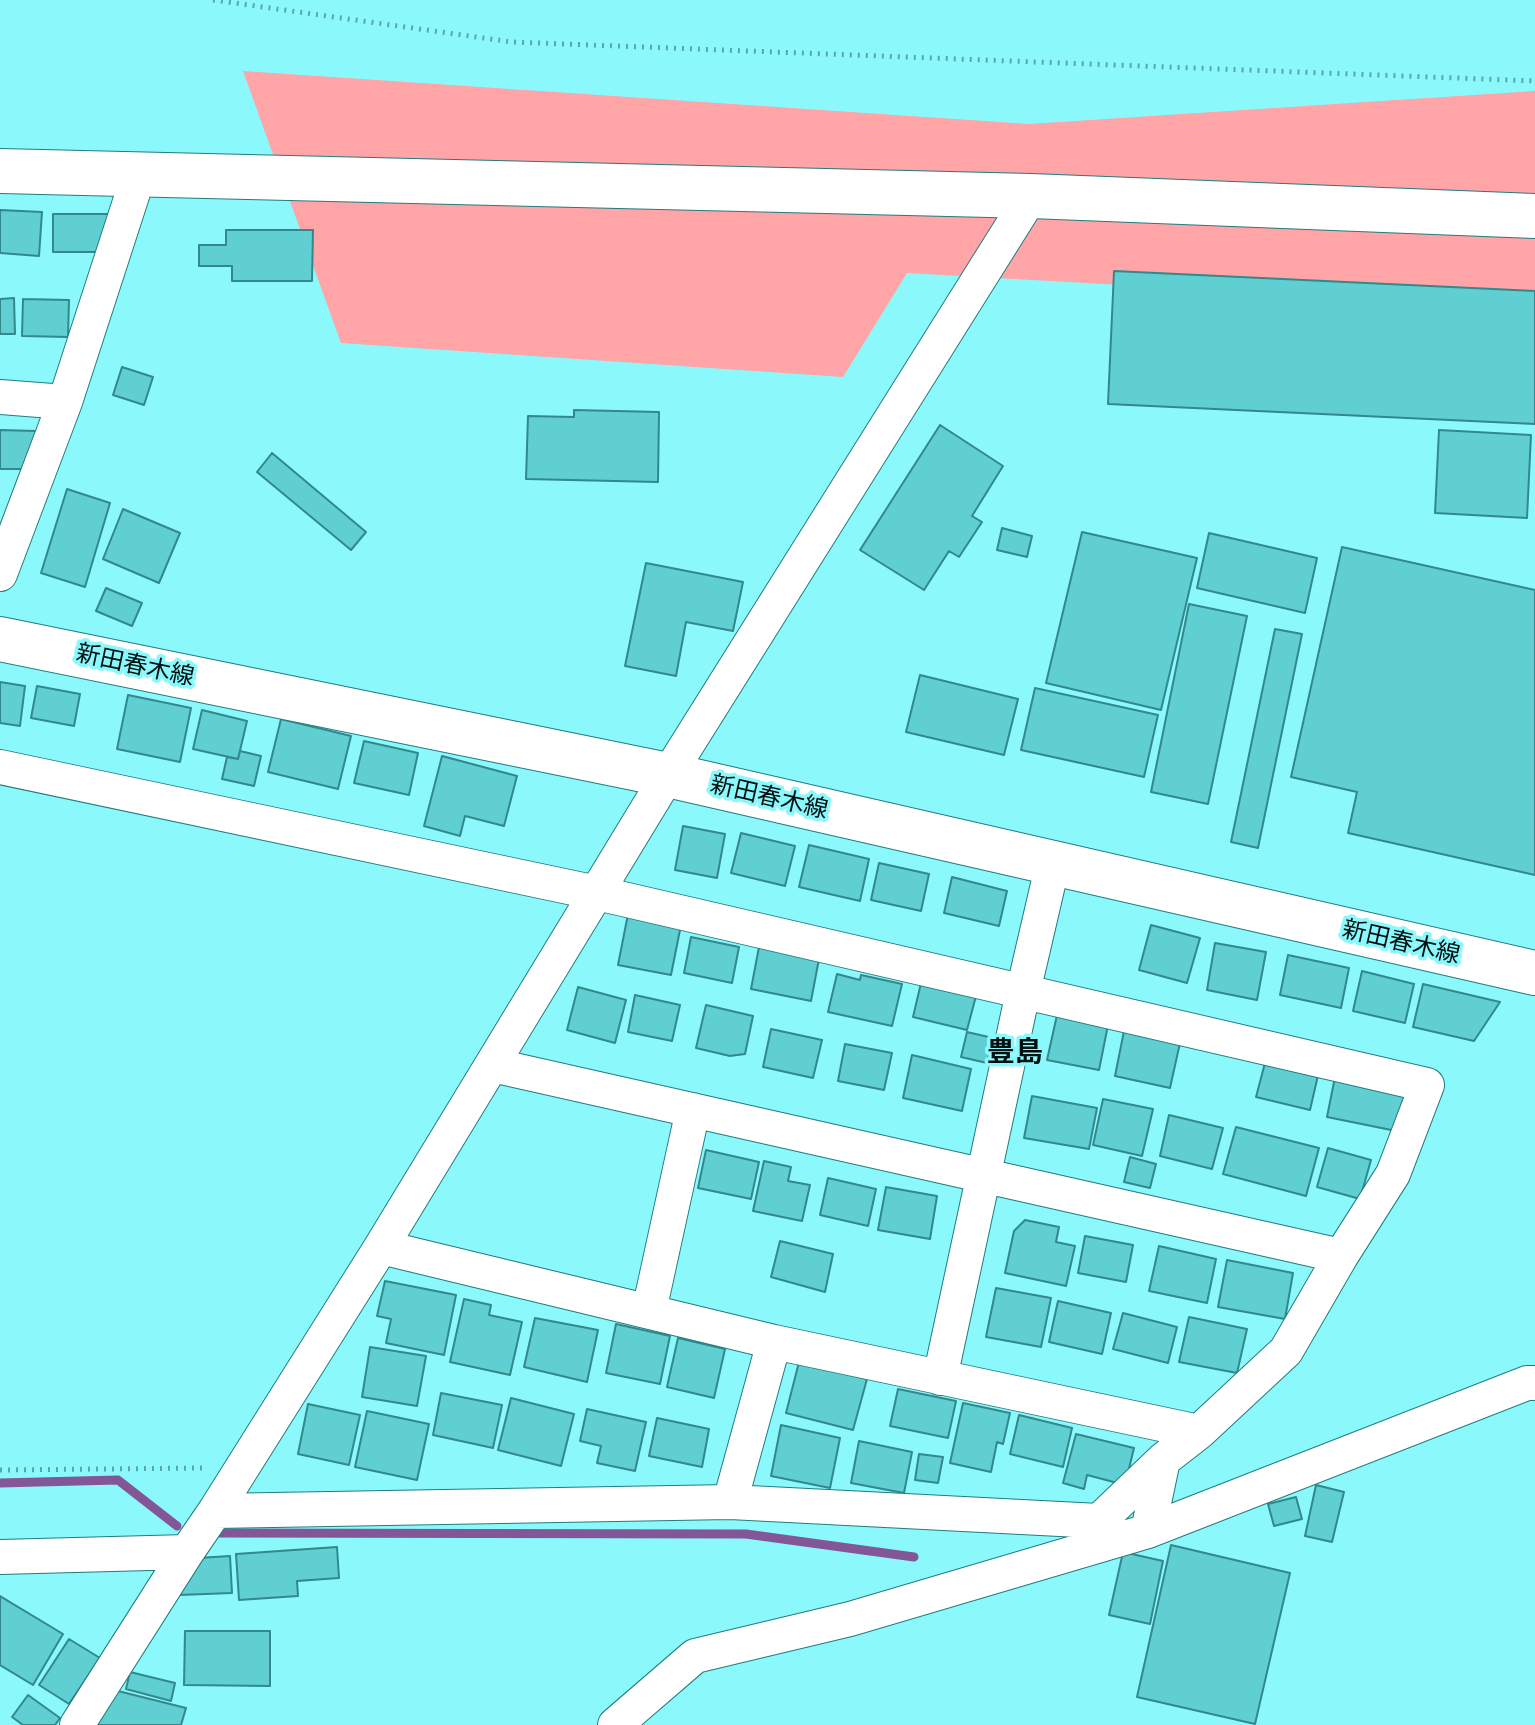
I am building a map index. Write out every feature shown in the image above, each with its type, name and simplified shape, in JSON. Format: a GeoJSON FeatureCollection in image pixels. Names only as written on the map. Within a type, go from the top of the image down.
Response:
{"type":"FeatureCollection","features":[{"type":"Feature","properties":{"kind":"main road"},"geometry":{"type":"LineString","coordinates":[[0,171],[1031,196],[1535,216]]}},
{"type":"Feature","properties":{"kind":"main road","name":"新田春木線"},"geometry":{"type":"LineString","coordinates":[[0,639],[668,775],[1535,973]]}},
{"type":"Feature","properties":{"kind":"street"},"geometry":{"type":"LineString","coordinates":[[0,574],[65,402],[139,174]]}},
{"type":"Feature","properties":{"kind":"street"},"geometry":{"type":"LineString","coordinates":[[77,1725],[381,1247],[668,775],[1031,196]]}},
{"type":"Feature","properties":{"kind":"street"},"geometry":{"type":"LineString","coordinates":[[0,397],[65,402]]}},
{"type":"Feature","properties":{"kind":"street"},"geometry":{"type":"LineString","coordinates":[[0,767],[597,893],[1427,1085],[1393,1174],[1286,1351],[1099,1521],[730,1502],[215,1511]]}},
{"type":"Feature","properties":{"kind":"street"},"geometry":{"type":"LineString","coordinates":[[940,1378],[1053,863]]}},
{"type":"Feature","properties":{"kind":"street"},"geometry":{"type":"LineString","coordinates":[[492,1065],[1341,1256]]}},
{"type":"Feature","properties":{"kind":"street"},"geometry":{"type":"LineString","coordinates":[[649,1311],[693,1110]]}},
{"type":"Feature","properties":{"kind":"street"},"geometry":{"type":"LineString","coordinates":[[381,1247],[774,1342],[1199,1432]]}},
{"type":"Feature","properties":{"kind":"street"},"geometry":{"type":"LineString","coordinates":[[730,1502],[774,1342]]}},
{"type":"Feature","properties":{"kind":"street"},"geometry":{"type":"LineString","coordinates":[[615,1725],[695,1656],[850,1619],[1148,1531],[1527,1383],[1535,1383]]}},
{"type":"Feature","properties":{"kind":"street"},"geometry":{"type":"LineString","coordinates":[[1148,1531],[1163,1460]]}},
{"type":"Feature","properties":{"kind":"street"},"geometry":{"type":"LineString","coordinates":[[0,1557],[187,1552]]}},
{"type":"Feature","properties":{"kind":"path"},"geometry":{"type":"LineString","coordinates":[[213,0],[512,42],[1535,81]]}},
{"type":"Feature","properties":{"kind":"path"},"geometry":{"type":"LineString","coordinates":[[0,1470],[243,1468]]}},
{"type":"Feature","properties":{"kind":"shaded area"},"geometry":{"type":"Polygon","coordinates":[[[243,71],[1029,124],[1535,91],[1535,308],[907,273],[843,377],[341,343],[243,71]]]}},
{"type":"Feature","properties":{"kind":"building"},"geometry":{"type":"Polygon","coordinates":[[[0,210],[42,212],[39,256],[0,253],[0,210]]]}},
{"type":"Feature","properties":{"kind":"building"},"geometry":{"type":"Polygon","coordinates":[[[53,214],[110,214],[110,252],[53,252],[53,214]]]}},
{"type":"Feature","properties":{"kind":"building"},"geometry":{"type":"Polygon","coordinates":[[[226,230],[313,230],[312,281],[232,281],[232,266],[199,266],[199,245],[226,245],[226,230]]]}},
{"type":"Feature","properties":{"kind":"building"},"geometry":{"type":"Polygon","coordinates":[[[1114,271],[1535,291],[1535,424],[1108,404],[1114,271]]]}},
{"type":"Feature","properties":{"kind":"building"},"geometry":{"type":"Polygon","coordinates":[[[14,298],[15,334],[0,334],[0,299],[14,298]]]}},
{"type":"Feature","properties":{"kind":"building"},"geometry":{"type":"Polygon","coordinates":[[[23,299],[69,300],[68,337],[22,336],[23,299]]]}},
{"type":"Feature","properties":{"kind":"building"},"geometry":{"type":"Polygon","coordinates":[[[122,367],[153,377],[144,405],[113,395],[122,367]]]}},
{"type":"Feature","properties":{"kind":"building"},"geometry":{"type":"Polygon","coordinates":[[[574,410],[659,412],[658,482],[526,479],[528,416],[574,417],[574,410]]]}},
{"type":"Feature","properties":{"kind":"building"},"geometry":{"type":"Polygon","coordinates":[[[940,425],[1003,466],[972,516],[982,522],[959,557],[949,551],[924,590],[860,550],[940,425]]]}},
{"type":"Feature","properties":{"kind":"building"},"geometry":{"type":"Polygon","coordinates":[[[0,430],[36,431],[36,469],[0,469],[0,430]]]}},
{"type":"Feature","properties":{"kind":"building"},"geometry":{"type":"Polygon","coordinates":[[[1439,430],[1531,435],[1527,518],[1435,513],[1439,430]]]}},
{"type":"Feature","properties":{"kind":"building"},"geometry":{"type":"Polygon","coordinates":[[[272,453],[366,532],[351,550],[257,472],[272,453]]]}},
{"type":"Feature","properties":{"kind":"building"},"geometry":{"type":"Polygon","coordinates":[[[67,489],[110,503],[85,587],[41,573],[67,489]]]}},
{"type":"Feature","properties":{"kind":"building"},"geometry":{"type":"Polygon","coordinates":[[[123,509],[180,533],[159,583],[103,559],[123,509]]]}},
{"type":"Feature","properties":{"kind":"building"},"geometry":{"type":"Polygon","coordinates":[[[1002,528],[1032,536],[1027,557],[997,550],[1002,528]]]}},
{"type":"Feature","properties":{"kind":"building"},"geometry":{"type":"Polygon","coordinates":[[[1082,532],[1197,558],[1161,710],[1046,683],[1082,532]]]}},
{"type":"Feature","properties":{"kind":"building"},"geometry":{"type":"Polygon","coordinates":[[[1209,533],[1317,558],[1305,613],[1197,588],[1209,533]]]}},
{"type":"Feature","properties":{"kind":"building"},"geometry":{"type":"Polygon","coordinates":[[[1342,547],[1535,590],[1535,875],[1348,833],[1357,792],[1291,777],[1342,547]]]}},
{"type":"Feature","properties":{"kind":"building"},"geometry":{"type":"Polygon","coordinates":[[[646,563],[743,582],[733,631],[686,622],[676,676],[625,666],[646,563]]]}},
{"type":"Feature","properties":{"kind":"building"},"geometry":{"type":"Polygon","coordinates":[[[106,588],[142,603],[132,626],[96,611],[106,588]]]}},
{"type":"Feature","properties":{"kind":"building"},"geometry":{"type":"Polygon","coordinates":[[[1189,604],[1247,616],[1208,804],[1151,792],[1189,604]]]}},
{"type":"Feature","properties":{"kind":"building"},"geometry":{"type":"Polygon","coordinates":[[[1275,629],[1302,634],[1258,848],[1231,842],[1275,629]]]}},
{"type":"Feature","properties":{"kind":"building"},"geometry":{"type":"Polygon","coordinates":[[[920,675],[1018,699],[1004,755],[906,732],[920,675]]]}},
{"type":"Feature","properties":{"kind":"building"},"geometry":{"type":"Polygon","coordinates":[[[0,682],[25,686],[20,726],[0,723],[0,682]]]}},
{"type":"Feature","properties":{"kind":"building"},"geometry":{"type":"Polygon","coordinates":[[[37,686],[80,694],[74,726],[31,718],[37,686]]]}},
{"type":"Feature","properties":{"kind":"building"},"geometry":{"type":"Polygon","coordinates":[[[1035,688],[1158,715],[1144,777],[1021,750],[1035,688]]]}},
{"type":"Feature","properties":{"kind":"building"},"geometry":{"type":"Polygon","coordinates":[[[128,695],[191,708],[180,762],[117,749],[128,695]]]}},
{"type":"Feature","properties":{"kind":"building"},"geometry":{"type":"Polygon","coordinates":[[[202,710],[247,721],[238,759],[193,749],[202,710]]]}},
{"type":"Feature","properties":{"kind":"building"},"geometry":{"type":"Polygon","coordinates":[[[281,719],[351,736],[338,789],[268,772],[281,719]]]}},
{"type":"Feature","properties":{"kind":"building"},"geometry":{"type":"Polygon","coordinates":[[[364,741],[418,753],[409,795],[354,783],[364,741]]]}},
{"type":"Feature","properties":{"kind":"building"},"geometry":{"type":"Polygon","coordinates":[[[240,751],[261,756],[254,786],[222,779],[227,757],[238,759],[240,751]]]}},
{"type":"Feature","properties":{"kind":"building"},"geometry":{"type":"Polygon","coordinates":[[[442,756],[517,776],[504,826],[465,816],[460,836],[424,826],[442,756]]]}},
{"type":"Feature","properties":{"kind":"building"},"geometry":{"type":"Polygon","coordinates":[[[683,826],[725,834],[717,878],[675,870],[683,826]]]}},
{"type":"Feature","properties":{"kind":"building"},"geometry":{"type":"Polygon","coordinates":[[[741,833],[795,846],[785,886],[731,873],[741,833]]]}},
{"type":"Feature","properties":{"kind":"building"},"geometry":{"type":"Polygon","coordinates":[[[809,845],[869,859],[860,901],[799,887],[809,845]]]}},
{"type":"Feature","properties":{"kind":"building"},"geometry":{"type":"Polygon","coordinates":[[[879,863],[929,874],[921,911],[871,900],[879,863]]]}},
{"type":"Feature","properties":{"kind":"building"},"geometry":{"type":"Polygon","coordinates":[[[952,877],[1007,891],[999,926],[944,913],[952,877]]]}},
{"type":"Feature","properties":{"kind":"building"},"geometry":{"type":"Polygon","coordinates":[[[628,914],[681,925],[671,975],[618,965],[628,914]]]}},
{"type":"Feature","properties":{"kind":"building"},"geometry":{"type":"Polygon","coordinates":[[[1151,925],[1200,938],[1187,983],[1139,970],[1151,925]]]}},
{"type":"Feature","properties":{"kind":"building"},"geometry":{"type":"Polygon","coordinates":[[[691,937],[739,947],[732,983],[684,973],[691,937]]]}},
{"type":"Feature","properties":{"kind":"building"},"geometry":{"type":"Polygon","coordinates":[[[1215,943],[1266,952],[1257,1000],[1207,990],[1215,943]]]}},
{"type":"Feature","properties":{"kind":"building"},"geometry":{"type":"Polygon","coordinates":[[[759,947],[819,959],[811,1001],[751,989],[759,947]]]}},
{"type":"Feature","properties":{"kind":"building"},"geometry":{"type":"Polygon","coordinates":[[[1288,955],[1349,968],[1341,1008],[1280,995],[1288,955]]]}},
{"type":"Feature","properties":{"kind":"building"},"geometry":{"type":"Polygon","coordinates":[[[1362,971],[1414,984],[1405,1023],[1353,1011],[1362,971]]]}},
{"type":"Feature","properties":{"kind":"building"},"geometry":{"type":"Polygon","coordinates":[[[837,974],[860,980],[861,975],[902,984],[892,1026],[828,1012],[837,974]]]}},
{"type":"Feature","properties":{"kind":"building"},"geometry":{"type":"Polygon","coordinates":[[[921,983],[976,996],[967,1030],[913,1017],[921,983]]]}},
{"type":"Feature","properties":{"kind":"building"},"geometry":{"type":"Polygon","coordinates":[[[1423,984],[1500,1002],[1474,1041],[1413,1027],[1423,984]]]}},
{"type":"Feature","properties":{"kind":"building"},"geometry":{"type":"Polygon","coordinates":[[[578,987],[626,1000],[615,1043],[567,1030],[578,987]]]}},
{"type":"Feature","properties":{"kind":"building"},"geometry":{"type":"Polygon","coordinates":[[[635,995],[680,1005],[672,1041],[628,1032],[635,995]]]}},
{"type":"Feature","properties":{"kind":"building"},"geometry":{"type":"Polygon","coordinates":[[[706,1005],[753,1016],[745,1054],[730,1056],[696,1048],[706,1005]]]}},
{"type":"Feature","properties":{"kind":"building"},"geometry":{"type":"Polygon","coordinates":[[[1057,1015],[1108,1025],[1099,1070],[1047,1060],[1057,1015]]]}},
{"type":"Feature","properties":{"kind":"building"},"geometry":{"type":"Polygon","coordinates":[[[771,1029],[822,1040],[813,1078],[763,1067],[771,1029]]]}},
{"type":"Feature","properties":{"kind":"building"},"geometry":{"type":"Polygon","coordinates":[[[1124,1031],[1180,1043],[1170,1088],[1115,1076],[1124,1031]]]}},
{"type":"Feature","properties":{"kind":"building"},"geometry":{"type":"Polygon","coordinates":[[[967,1032],[993,1038],[987,1063],[961,1057],[967,1032]]]}},
{"type":"Feature","properties":{"kind":"building"},"geometry":{"type":"Polygon","coordinates":[[[845,1044],[892,1053],[884,1090],[838,1081],[845,1044]]]}},
{"type":"Feature","properties":{"kind":"building"},"geometry":{"type":"Polygon","coordinates":[[[912,1055],[971,1069],[962,1111],[903,1098],[912,1055]]]}},
{"type":"Feature","properties":{"kind":"building"},"geometry":{"type":"Polygon","coordinates":[[[1266,1059],[1319,1071],[1310,1110],[1256,1097],[1266,1059]]]}},
{"type":"Feature","properties":{"kind":"building"},"geometry":{"type":"Polygon","coordinates":[[[1335,1077],[1409,1092],[1401,1132],[1327,1117],[1335,1077]]]}},
{"type":"Feature","properties":{"kind":"building"},"geometry":{"type":"Polygon","coordinates":[[[1032,1096],[1097,1108],[1089,1149],[1024,1138],[1032,1096]]]}},
{"type":"Feature","properties":{"kind":"building"},"geometry":{"type":"Polygon","coordinates":[[[1103,1099],[1153,1109],[1142,1156],[1093,1145],[1103,1099]]]}},
{"type":"Feature","properties":{"kind":"building"},"geometry":{"type":"Polygon","coordinates":[[[1169,1115],[1223,1128],[1212,1169],[1160,1156],[1169,1115]]]}},
{"type":"Feature","properties":{"kind":"building"},"geometry":{"type":"Polygon","coordinates":[[[1236,1127],[1319,1148],[1306,1196],[1223,1174],[1236,1127]]]}},
{"type":"Feature","properties":{"kind":"building"},"geometry":{"type":"Polygon","coordinates":[[[1328,1148],[1371,1160],[1360,1199],[1317,1187],[1328,1148]]]}},
{"type":"Feature","properties":{"kind":"building"},"geometry":{"type":"Polygon","coordinates":[[[706,1150],[759,1162],[751,1199],[698,1188],[706,1150]]]}},
{"type":"Feature","properties":{"kind":"building"},"geometry":{"type":"Polygon","coordinates":[[[1130,1157],[1156,1164],[1150,1188],[1124,1182],[1130,1157]]]}},
{"type":"Feature","properties":{"kind":"building"},"geometry":{"type":"Polygon","coordinates":[[[764,1161],[791,1167],[788,1181],[810,1185],[802,1221],[753,1211],[764,1161]]]}},
{"type":"Feature","properties":{"kind":"building"},"geometry":{"type":"Polygon","coordinates":[[[828,1178],[876,1189],[868,1226],[820,1215],[828,1178]]]}},
{"type":"Feature","properties":{"kind":"building"},"geometry":{"type":"Polygon","coordinates":[[[886,1187],[937,1196],[930,1239],[878,1230],[886,1187]]]}},
{"type":"Feature","properties":{"kind":"building"},"geometry":{"type":"Polygon","coordinates":[[[1025,1220],[1059,1227],[1056,1242],[1075,1246],[1066,1286],[1005,1273],[1014,1231],[1025,1220]]]}},
{"type":"Feature","properties":{"kind":"building"},"geometry":{"type":"Polygon","coordinates":[[[1085,1236],[1133,1245],[1126,1282],[1078,1273],[1085,1236]]]}},
{"type":"Feature","properties":{"kind":"building"},"geometry":{"type":"Polygon","coordinates":[[[780,1241],[833,1254],[825,1292],[771,1277],[780,1241]]]}},
{"type":"Feature","properties":{"kind":"building"},"geometry":{"type":"Polygon","coordinates":[[[1159,1246],[1216,1259],[1207,1303],[1149,1291],[1159,1246]]]}},
{"type":"Feature","properties":{"kind":"building"},"geometry":{"type":"Polygon","coordinates":[[[1227,1260],[1293,1273],[1285,1319],[1218,1307],[1227,1260]]]}},
{"type":"Feature","properties":{"kind":"building"},"geometry":{"type":"Polygon","coordinates":[[[385,1281],[456,1295],[444,1355],[386,1343],[391,1319],[377,1316],[385,1281]]]}},
{"type":"Feature","properties":{"kind":"building"},"geometry":{"type":"Polygon","coordinates":[[[996,1288],[1051,1298],[1041,1347],[986,1337],[996,1288]]]}},
{"type":"Feature","properties":{"kind":"building"},"geometry":{"type":"Polygon","coordinates":[[[464,1299],[491,1305],[489,1315],[522,1322],[510,1375],[450,1362],[464,1299]]]}},
{"type":"Feature","properties":{"kind":"building"},"geometry":{"type":"Polygon","coordinates":[[[1058,1301],[1111,1313],[1102,1354],[1049,1342],[1058,1301]]]}},
{"type":"Feature","properties":{"kind":"building"},"geometry":{"type":"Polygon","coordinates":[[[1123,1313],[1177,1327],[1168,1363],[1113,1349],[1123,1313]]]}},
{"type":"Feature","properties":{"kind":"building"},"geometry":{"type":"Polygon","coordinates":[[[1189,1317],[1247,1329],[1237,1373],[1179,1362],[1189,1317]]]}},
{"type":"Feature","properties":{"kind":"building"},"geometry":{"type":"Polygon","coordinates":[[[535,1318],[598,1330],[587,1382],[524,1367],[535,1318]]]}},
{"type":"Feature","properties":{"kind":"building"},"geometry":{"type":"Polygon","coordinates":[[[616,1324],[670,1336],[660,1384],[606,1373],[616,1324]]]}},
{"type":"Feature","properties":{"kind":"building"},"geometry":{"type":"Polygon","coordinates":[[[678,1338],[725,1349],[714,1398],[667,1387],[678,1338]]]}},
{"type":"Feature","properties":{"kind":"building"},"geometry":{"type":"Polygon","coordinates":[[[370,1347],[426,1356],[417,1406],[362,1397],[370,1347]]]}},
{"type":"Feature","properties":{"kind":"building"},"geometry":{"type":"Polygon","coordinates":[[[799,1362],[867,1379],[853,1430],[786,1413],[799,1362]]]}},
{"type":"Feature","properties":{"kind":"building"},"geometry":{"type":"Polygon","coordinates":[[[898,1389],[956,1401],[948,1438],[890,1426],[898,1389]]]}},
{"type":"Feature","properties":{"kind":"building"},"geometry":{"type":"Polygon","coordinates":[[[441,1393],[502,1405],[493,1448],[433,1435],[441,1393]]]}},
{"type":"Feature","properties":{"kind":"building"},"geometry":{"type":"Polygon","coordinates":[[[511,1398],[574,1414],[561,1466],[498,1450],[511,1398]]]}},
{"type":"Feature","properties":{"kind":"building"},"geometry":{"type":"Polygon","coordinates":[[[963,1403],[1010,1413],[1003,1444],[997,1442],[991,1472],[950,1463],[963,1403]]]}},
{"type":"Feature","properties":{"kind":"building"},"geometry":{"type":"Polygon","coordinates":[[[308,1404],[360,1415],[349,1465],[298,1454],[308,1404]]]}},
{"type":"Feature","properties":{"kind":"building"},"geometry":{"type":"Polygon","coordinates":[[[587,1409],[646,1422],[635,1471],[597,1463],[601,1446],[580,1441],[587,1409]]]}},
{"type":"Feature","properties":{"kind":"building"},"geometry":{"type":"Polygon","coordinates":[[[367,1411],[429,1424],[417,1480],[355,1467],[367,1411]]]}},
{"type":"Feature","properties":{"kind":"building"},"geometry":{"type":"Polygon","coordinates":[[[1019,1415],[1072,1428],[1063,1467],[1010,1454],[1019,1415]]]}},
{"type":"Feature","properties":{"kind":"building"},"geometry":{"type":"Polygon","coordinates":[[[657,1418],[709,1429],[702,1467],[649,1456],[657,1418]]]}},
{"type":"Feature","properties":{"kind":"building"},"geometry":{"type":"Polygon","coordinates":[[[781,1425],[840,1438],[830,1488],[771,1476],[781,1425]]]}},
{"type":"Feature","properties":{"kind":"building"},"geometry":{"type":"Polygon","coordinates":[[[1076,1434],[1134,1448],[1125,1485],[1087,1475],[1084,1489],[1063,1483],[1076,1434]]]}},
{"type":"Feature","properties":{"kind":"building"},"geometry":{"type":"Polygon","coordinates":[[[859,1441],[912,1452],[904,1493],[851,1483],[859,1441]]]}},
{"type":"Feature","properties":{"kind":"building"},"geometry":{"type":"Polygon","coordinates":[[[919,1454],[943,1457],[938,1483],[915,1480],[919,1454]]]}},
{"type":"Feature","properties":{"kind":"building"},"geometry":{"type":"Polygon","coordinates":[[[1316,1485],[1344,1492],[1332,1542],[1305,1536],[1316,1485]]]}},
{"type":"Feature","properties":{"kind":"building"},"geometry":{"type":"Polygon","coordinates":[[[1296,1497],[1302,1519],[1274,1526],[1268,1504],[1296,1497]]]}},
{"type":"Feature","properties":{"kind":"building"},"geometry":{"type":"Polygon","coordinates":[[[1171,1545],[1290,1573],[1255,1724],[1137,1697],[1171,1545]]]}},
{"type":"Feature","properties":{"kind":"building"},"geometry":{"type":"Polygon","coordinates":[[[337,1547],[339,1578],[297,1581],[298,1596],[239,1600],[236,1554],[337,1547]]]}},
{"type":"Feature","properties":{"kind":"building"},"geometry":{"type":"Polygon","coordinates":[[[1123,1552],[1163,1561],[1150,1624],[1109,1615],[1123,1552]]]}},
{"type":"Feature","properties":{"kind":"building"},"geometry":{"type":"Polygon","coordinates":[[[230,1556],[232,1593],[179,1595],[198,1558],[230,1556]]]}},
{"type":"Feature","properties":{"kind":"building"},"geometry":{"type":"Polygon","coordinates":[[[0,1596],[63,1634],[33,1685],[0,1665],[0,1596]]]}},
{"type":"Feature","properties":{"kind":"building"},"geometry":{"type":"Polygon","coordinates":[[[185,1631],[270,1631],[270,1686],[184,1685],[185,1631]]]}},
{"type":"Feature","properties":{"kind":"building"},"geometry":{"type":"Polygon","coordinates":[[[69,1639],[100,1658],[69,1704],[39,1685],[69,1639]]]}},
{"type":"Feature","properties":{"kind":"building"},"geometry":{"type":"Polygon","coordinates":[[[130,1672],[175,1683],[171,1701],[126,1689],[130,1672]]]}},
{"type":"Feature","properties":{"kind":"building"},"geometry":{"type":"Polygon","coordinates":[[[118,1691],[186,1708],[181,1725],[96,1725],[118,1691]]]}},
{"type":"Feature","properties":{"kind":"building"},"geometry":{"type":"Polygon","coordinates":[[[28,1695],[60,1718],[55,1725],[23,1725],[12,1717],[28,1695]]]}},
{"type":"Feature","properties":{"kind":"waterway"},"geometry":{"type":"LineString","coordinates":[[0,1483],[118,1480],[177,1526]]}},
{"type":"Feature","properties":{"kind":"waterway"},"geometry":{"type":"LineString","coordinates":[[216,1533],[746,1534],[914,1557]]}},
{"type":"Feature","properties":{"kind":"district","name":"豊島"},"geometry":{"type":"Point","coordinates":[1015,1053]}}]}
